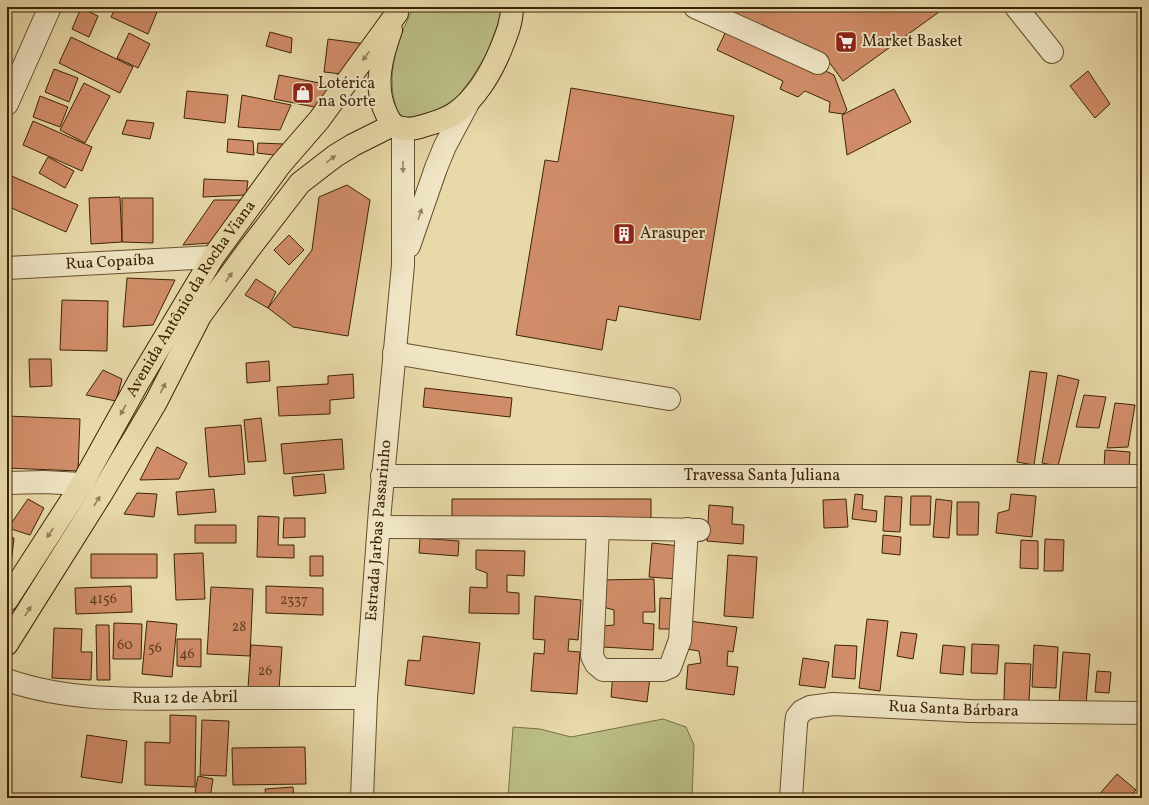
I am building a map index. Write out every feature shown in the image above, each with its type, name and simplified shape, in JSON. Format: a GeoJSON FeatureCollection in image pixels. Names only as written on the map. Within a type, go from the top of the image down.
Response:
{"type":"FeatureCollection","features":[{"type":"Feature","properties":{"kind":"main road","name":"Avenida Antônio da Rocha Viana"},"geometry":{"type":"LineString","coordinates":[[7,644],[156,402],[200,316],[300,183],[335,156],[353,145],[398,127],[415,128],[445,119],[468,103],[493,67],[508,31],[512,16],[512,7]]}},
{"type":"Feature","properties":{"kind":"main road","name":"Avenida Antônio da Rocha Viana"},"geometry":{"type":"LineString","coordinates":[[7,600],[82,484],[139,380],[213,258],[280,165],[319,120],[399,10]]}},
{"type":"Feature","properties":{"kind":"main road"},"geometry":{"type":"LineString","coordinates":[[398,127],[388,118],[384,109],[380,95],[380,80],[384,52],[399,10]]}},
{"type":"Feature","properties":{"kind":"street"},"geometry":{"type":"LineString","coordinates":[[7,104],[50,7]]}},
{"type":"Feature","properties":{"kind":"street"},"geometry":{"type":"LineString","coordinates":[[695,7],[818,63]]}},
{"type":"Feature","properties":{"kind":"street"},"geometry":{"type":"LineString","coordinates":[[1016,7],[1052,52]]}},
{"type":"Feature","properties":{"kind":"street","name":"Estrada Jarbas Passarinho"},"geometry":{"type":"LineString","coordinates":[[403,265],[436,168],[445,146],[468,103]]}},
{"type":"Feature","properties":{"kind":"street","name":"Estrada Jarbas Passarinho"},"geometry":{"type":"LineString","coordinates":[[362,798],[366,698],[382,476],[403,265],[398,127]]}},
{"type":"Feature","properties":{"kind":"street","name":"Rua Copaíba"},"geometry":{"type":"LineString","coordinates":[[7,268],[213,258]]}},
{"type":"Feature","properties":{"kind":"street"},"geometry":{"type":"LineString","coordinates":[[394,353],[669,399]]}},
{"type":"Feature","properties":{"kind":"street","name":"Travessa Santa Juliana"},"geometry":{"type":"LineString","coordinates":[[382,476],[1142,476]]}},
{"type":"Feature","properties":{"kind":"street"},"geometry":{"type":"LineString","coordinates":[[7,483],[44,482],[82,484]]}},
{"type":"Feature","properties":{"kind":"street"},"geometry":{"type":"LineString","coordinates":[[379,527],[598,528],[693,530],[680,640],[670,667],[663,670],[603,670],[596,664],[592,656],[598,528]]}},
{"type":"Feature","properties":{"kind":"street","name":"Rua 12 de Abril"},"geometry":{"type":"LineString","coordinates":[[7,680],[26,686],[60,693],[99,697],[174,699],[366,698]]}},
{"type":"Feature","properties":{"kind":"street","name":"Rua Santa Bárbara"},"geometry":{"type":"LineString","coordinates":[[791,798],[797,717],[802,711],[810,707],[833,704],[970,711],[1142,713]]}},
{"type":"Feature","properties":{"kind":"green space"},"geometry":{"type":"Polygon","coordinates":[[[414,7],[501,7],[500,17],[490,46],[475,74],[459,94],[446,105],[428,113],[405,117],[399,113],[395,105],[392,79],[393,66],[403,29],[414,7]]]}},
{"type":"Feature","properties":{"kind":"green space"},"geometry":{"type":"Polygon","coordinates":[[[663,719],[686,727],[694,745],[692,798],[508,798],[513,727],[540,729],[571,737],[663,719]]]}},
{"type":"Feature","properties":{"kind":"building"},"geometry":{"type":"Polygon","coordinates":[[[86,7],[99,7],[96,12],[86,7]]]}},
{"type":"Feature","properties":{"kind":"building"},"geometry":{"type":"Polygon","coordinates":[[[116,7],[159,7],[148,34],[111,17],[116,7]]]}},
{"type":"Feature","properties":{"kind":"building","name":"Market Basket"},"geometry":{"type":"Polygon","coordinates":[[[717,7],[946,7],[843,81],[826,58],[763,25],[743,20],[717,7]]]}},
{"type":"Feature","properties":{"kind":"building"},"geometry":{"type":"Polygon","coordinates":[[[81,8],[98,16],[89,37],[72,29],[81,8]]]}},
{"type":"Feature","properties":{"kind":"building"},"geometry":{"type":"Polygon","coordinates":[[[729,25],[834,75],[847,110],[843,114],[829,112],[830,102],[805,91],[798,97],[780,89],[783,81],[717,50],[729,25]]]}},
{"type":"Feature","properties":{"kind":"building"},"geometry":{"type":"Polygon","coordinates":[[[270,32],[292,38],[291,53],[266,46],[270,32]]]}},
{"type":"Feature","properties":{"kind":"building"},"geometry":{"type":"Polygon","coordinates":[[[129,33],[150,44],[138,68],[117,58],[129,33]]]}},
{"type":"Feature","properties":{"kind":"building"},"geometry":{"type":"Polygon","coordinates":[[[71,37],[133,67],[120,93],[59,63],[71,37]]]}},
{"type":"Feature","properties":{"kind":"building"},"geometry":{"type":"Polygon","coordinates":[[[328,39],[366,44],[342,74],[324,72],[328,39]]]}},
{"type":"Feature","properties":{"kind":"building"},"geometry":{"type":"Polygon","coordinates":[[[54,69],[78,78],[69,102],[45,92],[54,69]]]}},
{"type":"Feature","properties":{"kind":"building"},"geometry":{"type":"Polygon","coordinates":[[[1088,71],[1110,104],[1095,118],[1070,86],[1088,71]]]}},
{"type":"Feature","properties":{"kind":"building","name":"Lotérica na Sorte"},"geometry":{"type":"Polygon","coordinates":[[[279,75],[335,86],[319,108],[274,99],[279,75]]]}},
{"type":"Feature","properties":{"kind":"building"},"geometry":{"type":"Polygon","coordinates":[[[84,83],[110,96],[85,143],[60,130],[84,83]]]}},
{"type":"Feature","properties":{"kind":"building","name":"Arasuper"},"geometry":{"type":"Polygon","coordinates":[[[571,88],[734,116],[700,320],[619,306],[616,321],[607,319],[602,350],[516,335],[545,160],[558,162],[571,88]]]}},
{"type":"Feature","properties":{"kind":"building"},"geometry":{"type":"Polygon","coordinates":[[[894,89],[911,122],[847,155],[842,115],[894,89]]]}},
{"type":"Feature","properties":{"kind":"building"},"geometry":{"type":"Polygon","coordinates":[[[187,91],[228,95],[225,123],[184,118],[187,91]]]}},
{"type":"Feature","properties":{"kind":"building"},"geometry":{"type":"Polygon","coordinates":[[[242,95],[291,105],[280,130],[238,127],[242,95]]]}},
{"type":"Feature","properties":{"kind":"building"},"geometry":{"type":"Polygon","coordinates":[[[40,96],[68,107],[60,127],[33,117],[40,96]]]}},
{"type":"Feature","properties":{"kind":"building"},"geometry":{"type":"Polygon","coordinates":[[[127,120],[154,123],[150,139],[122,134],[127,120]]]}},
{"type":"Feature","properties":{"kind":"building"},"geometry":{"type":"Polygon","coordinates":[[[33,121],[92,147],[82,171],[23,145],[33,121]]]}},
{"type":"Feature","properties":{"kind":"building"},"geometry":{"type":"Polygon","coordinates":[[[228,139],[253,141],[254,155],[227,152],[228,139]]]}},
{"type":"Feature","properties":{"kind":"building"},"geometry":{"type":"Polygon","coordinates":[[[258,143],[284,144],[282,156],[257,153],[258,143]]]}},
{"type":"Feature","properties":{"kind":"building"},"geometry":{"type":"Polygon","coordinates":[[[48,157],[74,171],[65,188],[39,173],[48,157]]]}},
{"type":"Feature","properties":{"kind":"building"},"geometry":{"type":"Polygon","coordinates":[[[7,174],[78,205],[66,232],[7,206],[7,174]]]}},
{"type":"Feature","properties":{"kind":"building"},"geometry":{"type":"Polygon","coordinates":[[[204,179],[248,181],[246,195],[203,197],[204,179]]]}},
{"type":"Feature","properties":{"kind":"building"},"geometry":{"type":"Polygon","coordinates":[[[347,185],[370,200],[348,336],[293,327],[268,308],[312,250],[319,197],[347,185]]]}},
{"type":"Feature","properties":{"kind":"building"},"geometry":{"type":"Polygon","coordinates":[[[120,197],[122,242],[91,244],[89,198],[120,197]]]}},
{"type":"Feature","properties":{"kind":"building"},"geometry":{"type":"Polygon","coordinates":[[[122,198],[153,198],[153,243],[122,242],[122,198]]]}},
{"type":"Feature","properties":{"kind":"building"},"geometry":{"type":"Polygon","coordinates":[[[214,200],[245,200],[210,243],[183,245],[214,200]]]}},
{"type":"Feature","properties":{"kind":"building"},"geometry":{"type":"Polygon","coordinates":[[[289,235],[304,250],[289,265],[274,250],[289,235]]]}},
{"type":"Feature","properties":{"kind":"building"},"geometry":{"type":"Polygon","coordinates":[[[127,278],[175,280],[153,325],[123,327],[127,278]]]}},
{"type":"Feature","properties":{"kind":"building"},"geometry":{"type":"Polygon","coordinates":[[[256,279],[276,292],[268,308],[245,295],[256,279]]]}},
{"type":"Feature","properties":{"kind":"building"},"geometry":{"type":"Polygon","coordinates":[[[62,300],[108,301],[107,351],[60,350],[62,300]]]}},
{"type":"Feature","properties":{"kind":"building"},"geometry":{"type":"Polygon","coordinates":[[[7,301],[9,328],[7,328],[7,301]]]}},
{"type":"Feature","properties":{"kind":"building"},"geometry":{"type":"Polygon","coordinates":[[[29,359],[51,359],[52,386],[30,387],[29,359]]]}},
{"type":"Feature","properties":{"kind":"building"},"geometry":{"type":"Polygon","coordinates":[[[269,361],[270,381],[247,383],[246,363],[269,361]]]}},
{"type":"Feature","properties":{"kind":"building"},"geometry":{"type":"Polygon","coordinates":[[[103,370],[122,379],[116,401],[86,395],[103,370]]]}},
{"type":"Feature","properties":{"kind":"building"},"geometry":{"type":"Polygon","coordinates":[[[1030,371],[1047,373],[1034,465],[1017,462],[1030,371]]]}},
{"type":"Feature","properties":{"kind":"building"},"geometry":{"type":"Polygon","coordinates":[[[353,374],[354,398],[330,400],[330,414],[279,416],[277,387],[328,384],[328,376],[353,374]]]}},
{"type":"Feature","properties":{"kind":"building"},"geometry":{"type":"Polygon","coordinates":[[[1058,375],[1079,380],[1058,466],[1042,463],[1058,375]]]}},
{"type":"Feature","properties":{"kind":"building"},"geometry":{"type":"Polygon","coordinates":[[[425,388],[512,398],[510,417],[423,407],[425,388]]]}},
{"type":"Feature","properties":{"kind":"building"},"geometry":{"type":"Polygon","coordinates":[[[1084,395],[1106,397],[1099,428],[1076,427],[1084,395]]]}},
{"type":"Feature","properties":{"kind":"building"},"geometry":{"type":"Polygon","coordinates":[[[1115,403],[1135,405],[1128,447],[1107,448],[1115,403]]]}},
{"type":"Feature","properties":{"kind":"building"},"geometry":{"type":"Polygon","coordinates":[[[7,416],[80,419],[78,471],[7,468],[7,416]]]}},
{"type":"Feature","properties":{"kind":"building"},"geometry":{"type":"Polygon","coordinates":[[[261,418],[266,461],[248,462],[244,420],[261,418]]]}},
{"type":"Feature","properties":{"kind":"building"},"geometry":{"type":"Polygon","coordinates":[[[1142,422],[1142,440],[1137,439],[1142,422]]]}},
{"type":"Feature","properties":{"kind":"building"},"geometry":{"type":"Polygon","coordinates":[[[241,425],[245,474],[209,477],[205,428],[241,425]]]}},
{"type":"Feature","properties":{"kind":"building"},"geometry":{"type":"Polygon","coordinates":[[[342,439],[344,469],[284,474],[281,444],[342,439]]]}},
{"type":"Feature","properties":{"kind":"building"},"geometry":{"type":"Polygon","coordinates":[[[157,447],[187,463],[179,479],[140,480],[157,447]]]}},
{"type":"Feature","properties":{"kind":"building"},"geometry":{"type":"Polygon","coordinates":[[[1105,450],[1130,452],[1129,469],[1104,468],[1105,450]]]}},
{"type":"Feature","properties":{"kind":"building"},"geometry":{"type":"Polygon","coordinates":[[[324,474],[326,493],[294,496],[292,477],[324,474]]]}},
{"type":"Feature","properties":{"kind":"building"},"geometry":{"type":"Polygon","coordinates":[[[214,489],[216,512],[178,515],[176,492],[214,489]]]}},
{"type":"Feature","properties":{"kind":"building"},"geometry":{"type":"Polygon","coordinates":[[[137,493],[157,494],[154,517],[124,514],[137,493]]]}},
{"type":"Feature","properties":{"kind":"building"},"geometry":{"type":"Polygon","coordinates":[[[855,494],[863,495],[862,509],[877,511],[876,522],[852,519],[855,494]]]}},
{"type":"Feature","properties":{"kind":"building"},"geometry":{"type":"Polygon","coordinates":[[[1011,494],[1036,496],[1032,537],[996,533],[998,513],[1009,510],[1011,494]]]}},
{"type":"Feature","properties":{"kind":"building"},"geometry":{"type":"Polygon","coordinates":[[[885,496],[902,497],[900,532],[883,531],[885,496]]]}},
{"type":"Feature","properties":{"kind":"building"},"geometry":{"type":"Polygon","coordinates":[[[911,496],[931,496],[930,525],[910,525],[911,496]]]}},
{"type":"Feature","properties":{"kind":"building"},"geometry":{"type":"Polygon","coordinates":[[[28,499],[44,508],[30,535],[8,528],[28,499]]]}},
{"type":"Feature","properties":{"kind":"building"},"geometry":{"type":"Polygon","coordinates":[[[452,499],[651,499],[651,518],[452,519],[452,499]]]}},
{"type":"Feature","properties":{"kind":"building"},"geometry":{"type":"Polygon","coordinates":[[[846,499],[848,527],[824,528],[823,500],[846,499]]]}},
{"type":"Feature","properties":{"kind":"building"},"geometry":{"type":"Polygon","coordinates":[[[936,499],[952,501],[949,538],[933,537],[936,499]]]}},
{"type":"Feature","properties":{"kind":"building"},"geometry":{"type":"Polygon","coordinates":[[[957,502],[979,502],[978,535],[957,535],[957,502]]]}},
{"type":"Feature","properties":{"kind":"building"},"geometry":{"type":"Polygon","coordinates":[[[709,505],[733,507],[732,524],[744,525],[743,544],[707,541],[709,505]]]}},
{"type":"Feature","properties":{"kind":"building"},"geometry":{"type":"Polygon","coordinates":[[[258,516],[279,517],[278,545],[294,545],[294,558],[257,557],[258,516]]]}},
{"type":"Feature","properties":{"kind":"building"},"geometry":{"type":"Polygon","coordinates":[[[284,518],[305,518],[305,537],[283,538],[284,518]]]}},
{"type":"Feature","properties":{"kind":"building"},"geometry":{"type":"Polygon","coordinates":[[[195,525],[236,525],[236,543],[195,543],[195,525]]]}},
{"type":"Feature","properties":{"kind":"building"},"geometry":{"type":"Polygon","coordinates":[[[883,535],[901,537],[900,555],[882,553],[883,535]]]}},
{"type":"Feature","properties":{"kind":"building"},"geometry":{"type":"Polygon","coordinates":[[[7,537],[14,538],[9,583],[7,582],[7,537]]]}},
{"type":"Feature","properties":{"kind":"building"},"geometry":{"type":"Polygon","coordinates":[[[420,538],[459,541],[458,556],[419,553],[420,538]]]}},
{"type":"Feature","properties":{"kind":"building"},"geometry":{"type":"Polygon","coordinates":[[[1045,539],[1064,540],[1063,571],[1044,571],[1045,539]]]}},
{"type":"Feature","properties":{"kind":"building"},"geometry":{"type":"Polygon","coordinates":[[[1021,540],[1038,541],[1038,569],[1020,568],[1021,540]]]}},
{"type":"Feature","properties":{"kind":"building"},"geometry":{"type":"Polygon","coordinates":[[[652,543],[680,546],[677,579],[649,577],[652,543]]]}},
{"type":"Feature","properties":{"kind":"building"},"geometry":{"type":"Polygon","coordinates":[[[476,550],[525,551],[524,576],[507,575],[507,592],[519,593],[519,614],[469,613],[470,587],[487,588],[487,573],[476,569],[476,550]]]}},
{"type":"Feature","properties":{"kind":"building"},"geometry":{"type":"Polygon","coordinates":[[[203,553],[205,599],[176,600],[174,554],[203,553]]]}},
{"type":"Feature","properties":{"kind":"building"},"geometry":{"type":"Polygon","coordinates":[[[91,554],[157,554],[157,578],[91,578],[91,554]]]}},
{"type":"Feature","properties":{"kind":"building"},"geometry":{"type":"Polygon","coordinates":[[[728,555],[757,557],[753,618],[724,616],[728,555]]]}},
{"type":"Feature","properties":{"kind":"building"},"geometry":{"type":"Polygon","coordinates":[[[310,556],[323,556],[323,576],[310,576],[310,556]]]}},
{"type":"Feature","properties":{"kind":"building"},"geometry":{"type":"Polygon","coordinates":[[[654,579],[655,612],[643,612],[643,623],[654,624],[653,650],[603,647],[603,626],[614,625],[614,610],[603,607],[602,580],[654,579]]]}},
{"type":"Feature","properties":{"kind":"building"},"geometry":{"type":"Polygon","coordinates":[[[131,586],[132,612],[76,614],[75,588],[131,586]]]}},
{"type":"Feature","properties":{"kind":"building"},"geometry":{"type":"Polygon","coordinates":[[[266,586],[323,588],[323,615],[266,613],[266,586]]]}},
{"type":"Feature","properties":{"kind":"building"},"geometry":{"type":"Polygon","coordinates":[[[211,587],[253,589],[250,656],[207,654],[211,587]]]}},
{"type":"Feature","properties":{"kind":"building"},"geometry":{"type":"Polygon","coordinates":[[[535,596],[581,600],[578,640],[569,639],[568,651],[580,652],[577,694],[531,691],[534,653],[544,654],[545,640],[533,639],[535,596]]]}},
{"type":"Feature","properties":{"kind":"building"},"geometry":{"type":"Polygon","coordinates":[[[660,598],[677,599],[676,629],[659,629],[660,598]]]}},
{"type":"Feature","properties":{"kind":"building"},"geometry":{"type":"Polygon","coordinates":[[[867,619],[888,621],[880,691],[859,688],[867,619]]]}},
{"type":"Feature","properties":{"kind":"building"},"geometry":{"type":"Polygon","coordinates":[[[147,621],[177,624],[172,677],[142,674],[147,621]]]}},
{"type":"Feature","properties":{"kind":"building"},"geometry":{"type":"Polygon","coordinates":[[[689,621],[737,627],[733,652],[728,651],[727,666],[738,667],[734,695],[686,689],[688,665],[701,663],[699,651],[686,649],[689,621]]]}},
{"type":"Feature","properties":{"kind":"building"},"geometry":{"type":"Polygon","coordinates":[[[114,623],[142,624],[141,659],[113,659],[114,623]]]}},
{"type":"Feature","properties":{"kind":"building"},"geometry":{"type":"Polygon","coordinates":[[[96,625],[109,625],[110,680],[97,680],[96,625]]]}},
{"type":"Feature","properties":{"kind":"building"},"geometry":{"type":"Polygon","coordinates":[[[54,628],[82,629],[81,652],[92,652],[91,680],[52,678],[54,628]]]}},
{"type":"Feature","properties":{"kind":"building"},"geometry":{"type":"Polygon","coordinates":[[[901,632],[917,634],[913,659],[897,656],[901,632]]]}},
{"type":"Feature","properties":{"kind":"building"},"geometry":{"type":"Polygon","coordinates":[[[423,636],[480,643],[474,694],[405,685],[408,660],[420,661],[423,636]]]}},
{"type":"Feature","properties":{"kind":"building"},"geometry":{"type":"Polygon","coordinates":[[[177,639],[201,639],[201,667],[177,666],[177,639]]]}},
{"type":"Feature","properties":{"kind":"building"},"geometry":{"type":"Polygon","coordinates":[[[972,644],[999,645],[997,674],[971,673],[972,644]]]}},
{"type":"Feature","properties":{"kind":"building"},"geometry":{"type":"Polygon","coordinates":[[[251,645],[282,647],[279,690],[248,688],[251,645]]]}},
{"type":"Feature","properties":{"kind":"building"},"geometry":{"type":"Polygon","coordinates":[[[835,645],[857,646],[855,679],[832,677],[835,645]]]}},
{"type":"Feature","properties":{"kind":"building"},"geometry":{"type":"Polygon","coordinates":[[[943,645],[965,647],[963,675],[940,673],[943,645]]]}},
{"type":"Feature","properties":{"kind":"building"},"geometry":{"type":"Polygon","coordinates":[[[1034,645],[1058,647],[1056,688],[1032,687],[1034,645]]]}},
{"type":"Feature","properties":{"kind":"building"},"geometry":{"type":"Polygon","coordinates":[[[1063,652],[1090,654],[1086,705],[1059,703],[1063,652]]]}},
{"type":"Feature","properties":{"kind":"building"},"geometry":{"type":"Polygon","coordinates":[[[803,658],[829,662],[825,688],[799,685],[803,658]]]}},
{"type":"Feature","properties":{"kind":"building"},"geometry":{"type":"Polygon","coordinates":[[[1005,663],[1031,664],[1029,701],[1004,700],[1005,663]]]}},
{"type":"Feature","properties":{"kind":"building"},"geometry":{"type":"Polygon","coordinates":[[[1097,671],[1111,672],[1109,693],[1095,692],[1097,671]]]}},
{"type":"Feature","properties":{"kind":"building"},"geometry":{"type":"Polygon","coordinates":[[[613,673],[650,677],[647,702],[611,697],[613,673]]]}},
{"type":"Feature","properties":{"kind":"building"},"geometry":{"type":"Polygon","coordinates":[[[170,715],[196,716],[195,787],[145,785],[145,742],[170,743],[170,715]]]}},
{"type":"Feature","properties":{"kind":"building"},"geometry":{"type":"Polygon","coordinates":[[[202,720],[229,721],[226,776],[200,775],[202,720]]]}},
{"type":"Feature","properties":{"kind":"building"},"geometry":{"type":"Polygon","coordinates":[[[87,735],[127,741],[122,783],[81,777],[87,735]]]}},
{"type":"Feature","properties":{"kind":"building"},"geometry":{"type":"Polygon","coordinates":[[[305,747],[306,784],[233,785],[232,748],[305,747]]]}},
{"type":"Feature","properties":{"kind":"building"},"geometry":{"type":"Polygon","coordinates":[[[1117,774],[1136,790],[1128,798],[1096,798],[1117,774]]]}},
{"type":"Feature","properties":{"kind":"building"},"geometry":{"type":"Polygon","coordinates":[[[198,776],[213,779],[210,798],[194,798],[198,776]]]}},
{"type":"Feature","properties":{"kind":"building"},"geometry":{"type":"Polygon","coordinates":[[[293,787],[294,798],[266,798],[265,789],[293,787]]]}},
{"type":"Feature","properties":{"kind":"place","name":"Market Basket"},"geometry":{"type":"Point","coordinates":[846,42]}},
{"type":"Feature","properties":{"kind":"place","name":"Lotérica na Sorte"},"geometry":{"type":"Point","coordinates":[303,93]}},
{"type":"Feature","properties":{"kind":"place","name":"Arasuper"},"geometry":{"type":"Point","coordinates":[624,234]}}]}
